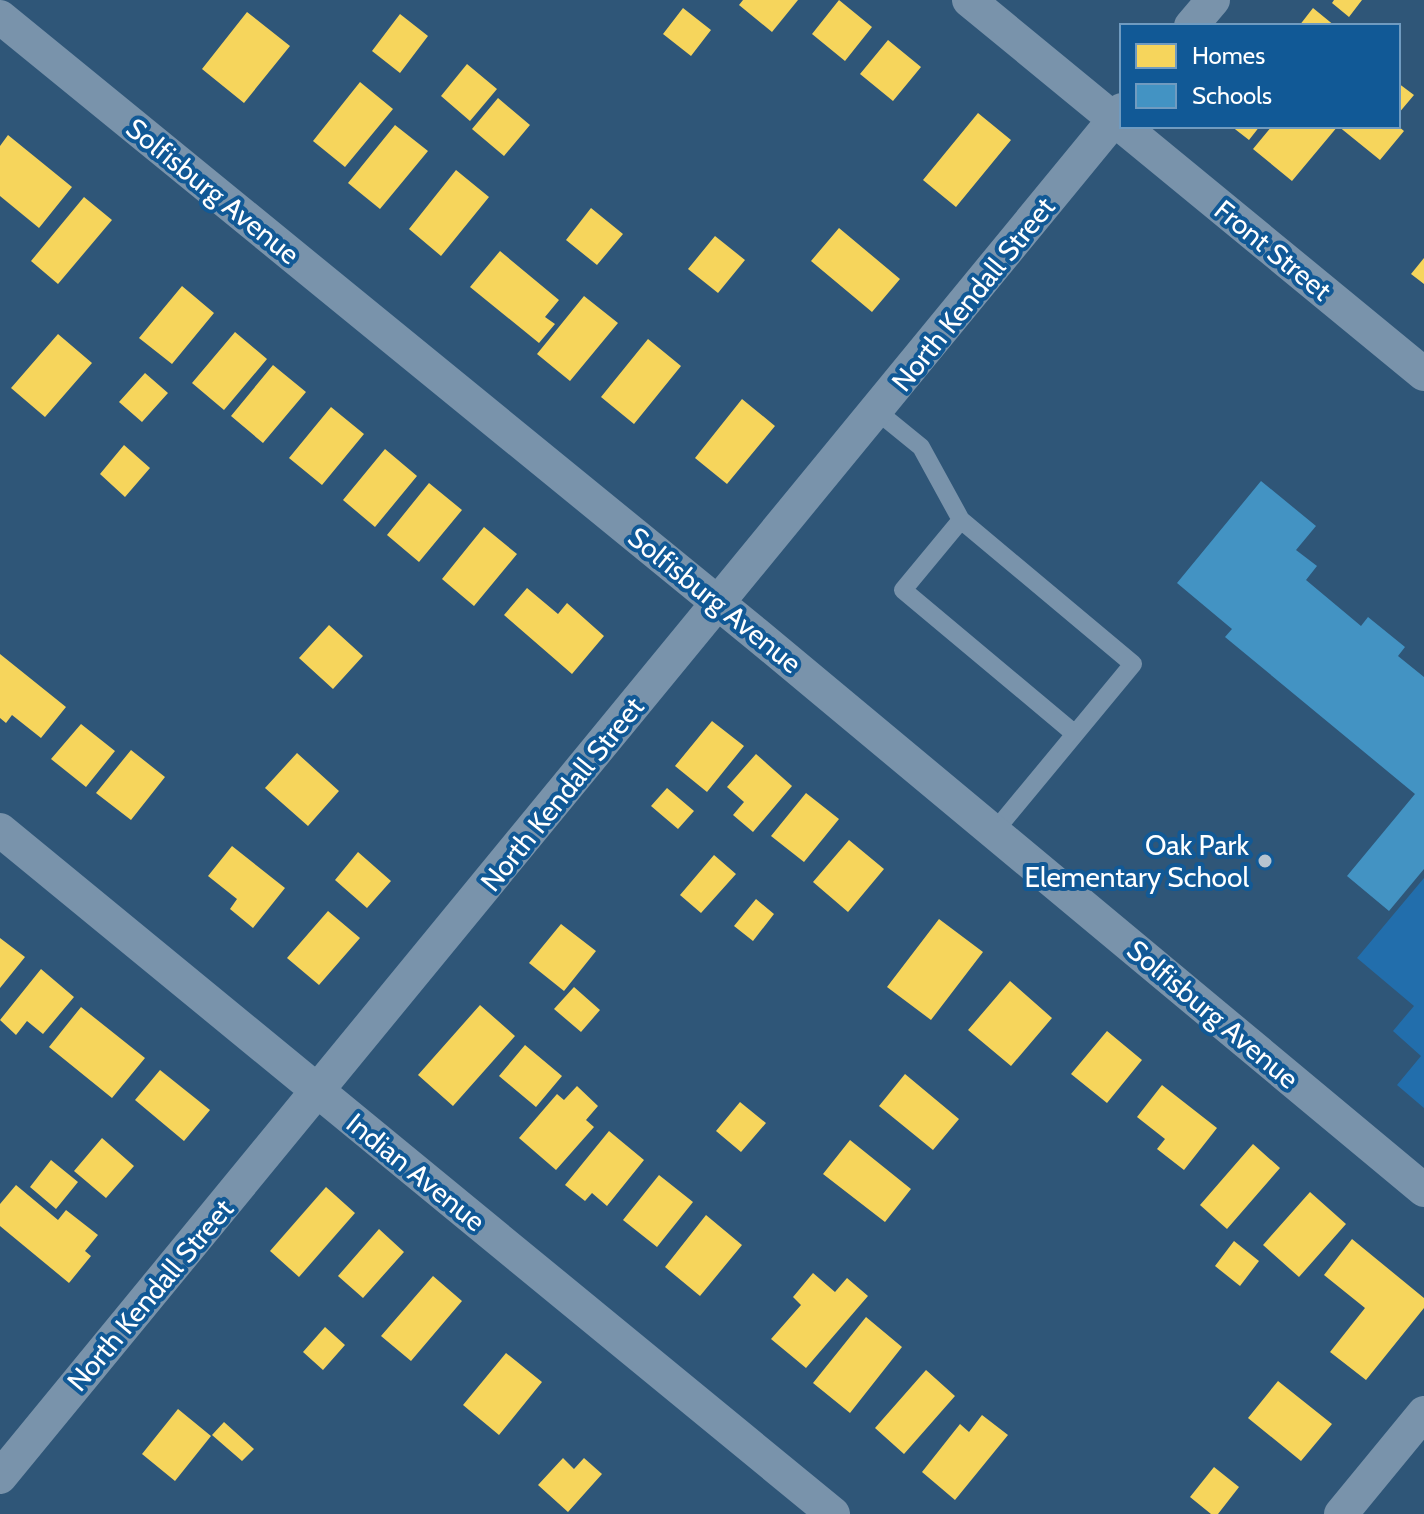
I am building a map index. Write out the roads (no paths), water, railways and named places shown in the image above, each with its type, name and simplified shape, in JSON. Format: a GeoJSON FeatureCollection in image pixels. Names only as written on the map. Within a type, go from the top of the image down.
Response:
{"type":"FeatureCollection","features":[{"type":"Feature","properties":{"kind":"street","name":"Front Street"},"geometry":{"type":"LineString","coordinates":[[969,0],[1118,115]]}},
{"type":"Feature","properties":{"kind":"street"},"geometry":{"type":"LineString","coordinates":[[1193,24],[1213,0]]}},
{"type":"Feature","properties":{"kind":"street","name":"Solfisburg Avenue"},"geometry":{"type":"LineString","coordinates":[[0,17],[719,603],[1424,1190]]}},
{"type":"Feature","properties":{"kind":"street","name":"North Kendall Street"},"geometry":{"type":"LineString","coordinates":[[0,1477],[878,412],[1118,115]]}},
{"type":"Feature","properties":{"kind":"street","name":"Front Street"},"geometry":{"type":"LineString","coordinates":[[1133,128],[1424,374]]}},
{"type":"Feature","properties":{"kind":"street","name":"Indian Avenue"},"geometry":{"type":"LineString","coordinates":[[0,830],[833,1514]]}},
{"type":"Feature","properties":{"kind":"street"},"geometry":{"type":"LineString","coordinates":[[1341,1514],[1424,1413]]}},
{"type":"Feature","properties":{"kind":"lane"},"geometry":{"type":"LineString","coordinates":[[878,412],[921,447],[961,520],[1133,664],[994,832]]}},
{"type":"Feature","properties":{"kind":"lane"},"geometry":{"type":"LineString","coordinates":[[961,520],[903,590],[1075,734]]}},
{"type":"Feature","properties":{"kind":"place","name":"Oak Park Elementary School"},"geometry":{"type":"Point","coordinates":[1265,861]}}]}
